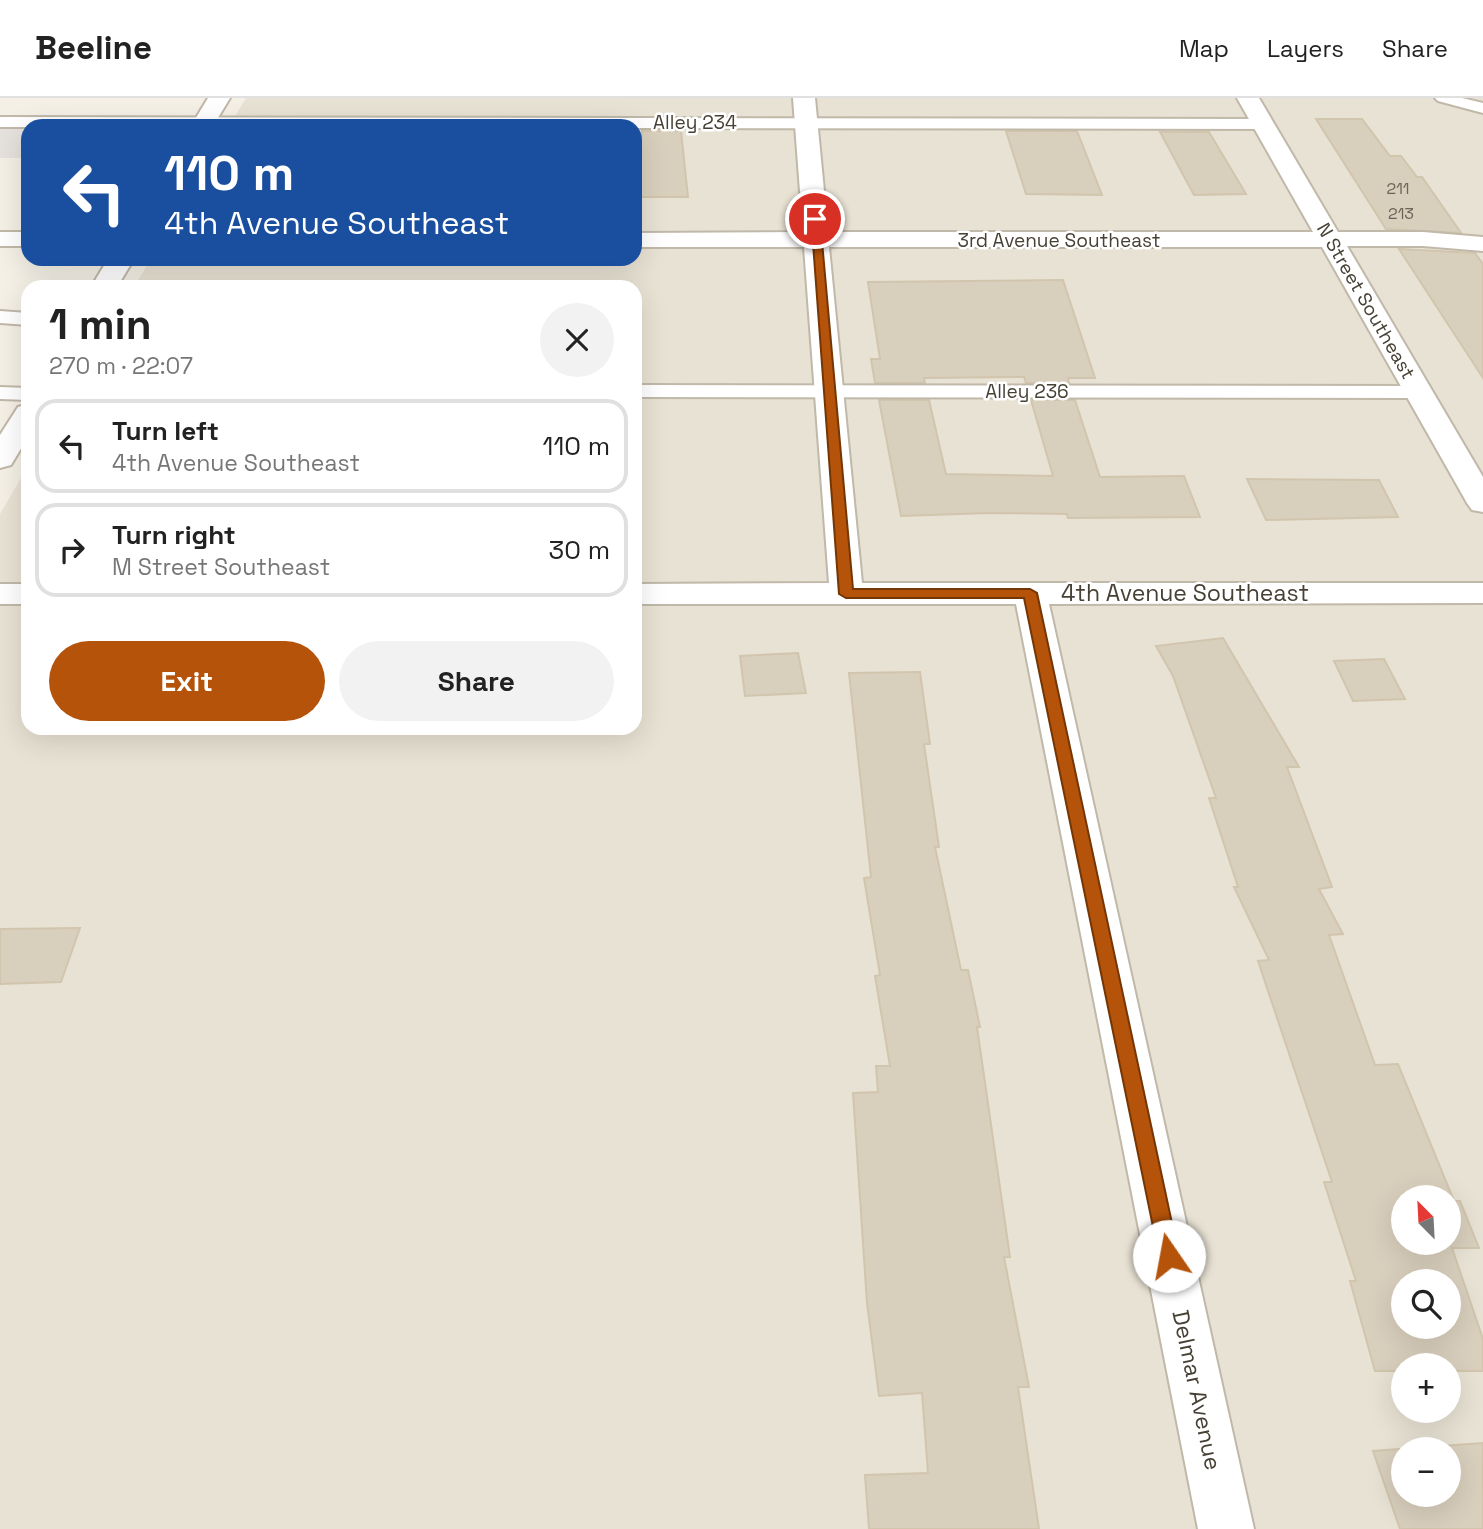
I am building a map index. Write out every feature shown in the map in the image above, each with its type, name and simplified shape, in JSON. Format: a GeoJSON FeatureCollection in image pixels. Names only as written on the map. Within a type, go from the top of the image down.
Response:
{"type":"FeatureCollection","features":[{"type":"Feature","properties":{"kind":"street"},"geometry":{"type":"LineString","coordinates":[[207,119],[219,98]]}},
{"type":"Feature","properties":{"kind":"street","name":"N Street Southeast"},"geometry":{"type":"LineString","coordinates":[[1248,98],[1483,503]]}},
{"type":"Feature","properties":{"kind":"street"},"geometry":{"type":"LineString","coordinates":[[805,110],[846,594]]}},
{"type":"Feature","properties":{"kind":"street"},"geometry":{"type":"LineString","coordinates":[[0,239],[21,239]]}},
{"type":"Feature","properties":{"kind":"street","name":"3rd Avenue Southeast"},"geometry":{"type":"LineString","coordinates":[[642,240],[1423,239],[1483,244]]}},
{"type":"Feature","properties":{"kind":"street"},"geometry":{"type":"LineString","coordinates":[[0,459],[21,424]]}},
{"type":"Feature","properties":{"kind":"street","name":"Delmar Avenue"},"geometry":{"type":"LineString","coordinates":[[1030,593],[1226,1529]]}},
{"type":"Feature","properties":{"kind":"street","name":"4th Avenue Southeast"},"geometry":{"type":"LineString","coordinates":[[642,594],[1483,593]]}},
{"type":"Feature","properties":{"kind":"street"},"geometry":{"type":"LineString","coordinates":[[0,594],[21,594]]}},
{"type":"Feature","properties":{"kind":"lane"},"geometry":{"type":"LineString","coordinates":[[1443,98],[1483,108]]}},
{"type":"Feature","properties":{"kind":"lane","name":"Alley 234"},"geometry":{"type":"LineString","coordinates":[[419,119],[805,110],[1264,124]]}},
{"type":"Feature","properties":{"kind":"lane","name":"Alley 234"},"geometry":{"type":"LineString","coordinates":[[0,121],[21,121]]}},
{"type":"Feature","properties":{"kind":"lane"},"geometry":{"type":"LineString","coordinates":[[0,317],[21,318]]}},
{"type":"Feature","properties":{"kind":"lane","name":"Alley 236"},"geometry":{"type":"LineString","coordinates":[[642,391],[1419,392]]}},
{"type":"Feature","properties":{"kind":"lane"},"geometry":{"type":"LineString","coordinates":[[0,393],[21,394]]}},
{"type":"Feature","properties":{"kind":"shaded area"},"geometry":{"type":"Polygon","coordinates":[[[246,98],[1483,98],[1483,1529],[0,1529],[0,514],[21,478],[21,735],[642,735],[642,280],[138,280],[147,266],[642,266],[642,119],[233,119],[246,98]]]}},
{"type":"Feature","properties":{"kind":"shaded area"},"geometry":{"type":"Polygon","coordinates":[[[0,124],[21,126],[21,158],[0,158],[0,124]]]}},
{"type":"Feature","properties":{"kind":"building"},"geometry":{"type":"Polygon","coordinates":[[[1316,119],[1362,119],[1390,156],[1401,156],[1417,177],[1422,177],[1461,233],[1386,229],[1316,119]]]}},
{"type":"Feature","properties":{"kind":"building"},"geometry":{"type":"Polygon","coordinates":[[[642,131],[681,131],[688,197],[642,197],[642,131]]]}},
{"type":"Feature","properties":{"kind":"building"},"geometry":{"type":"Polygon","coordinates":[[[1006,131],[1077,131],[1102,195],[1026,194],[1006,131]]]}},
{"type":"Feature","properties":{"kind":"building"},"geometry":{"type":"Polygon","coordinates":[[[1160,132],[1209,132],[1246,194],[1194,195],[1160,132]]]}},
{"type":"Feature","properties":{"kind":"building"},"geometry":{"type":"Polygon","coordinates":[[[1399,249],[1475,253],[1483,264],[1483,378],[1399,249]]]}},
{"type":"Feature","properties":{"kind":"building"},"geometry":{"type":"Polygon","coordinates":[[[1063,280],[1095,378],[1068,378],[1069,383],[1026,383],[1024,377],[924,378],[925,383],[875,383],[871,359],[880,359],[868,282],[1063,280]]]}},
{"type":"Feature","properties":{"kind":"building"},"geometry":{"type":"Polygon","coordinates":[[[879,400],[929,400],[946,474],[1053,476],[1031,400],[1075,400],[1100,477],[1184,476],[1200,517],[1068,518],[1067,514],[989,513],[901,516],[879,400]]]}},
{"type":"Feature","properties":{"kind":"building"},"geometry":{"type":"Polygon","coordinates":[[[1247,479],[1379,480],[1398,517],[1266,520],[1247,479]]]}},
{"type":"Feature","properties":{"kind":"building"},"geometry":{"type":"Polygon","coordinates":[[[1223,638],[1299,767],[1287,767],[1332,887],[1319,889],[1343,934],[1329,935],[1375,1065],[1398,1064],[1447,1185],[1391,1185],[1391,1255],[1454,1255],[1459,1269],[1391,1269],[1391,1339],[1461,1339],[1461,1274],[1483,1339],[1483,1371],[1461,1371],[1461,1353],[1391,1353],[1391,1371],[1375,1371],[1350,1281],[1356,1281],[1324,1182],[1332,1182],[1258,961],[1269,960],[1234,887],[1238,887],[1209,798],[1216,798],[1173,676],[1156,646],[1223,638]]]}},
{"type":"Feature","properties":{"kind":"building"},"geometry":{"type":"Polygon","coordinates":[[[798,653],[806,693],[745,696],[740,656],[798,653]]]}},
{"type":"Feature","properties":{"kind":"building"},"geometry":{"type":"Polygon","coordinates":[[[1384,659],[1405,699],[1353,701],[1334,661],[1384,659]]]}},
{"type":"Feature","properties":{"kind":"building"},"geometry":{"type":"Polygon","coordinates":[[[920,672],[930,744],[924,744],[939,847],[935,847],[961,970],[968,970],[980,1027],[977,1027],[1010,1257],[1004,1257],[1029,1387],[1018,1387],[1039,1529],[869,1529],[865,1475],[928,1473],[922,1393],[879,1396],[867,1303],[853,1093],[878,1092],[876,1066],[890,1066],[875,976],[880,975],[864,878],[871,877],[849,673],[920,672]]]}},
{"type":"Feature","properties":{"kind":"building"},"geometry":{"type":"Polygon","coordinates":[[[80,928],[61,982],[0,984],[0,929],[80,928]]]}},
{"type":"Feature","properties":{"kind":"building"},"geometry":{"type":"Polygon","coordinates":[[[1461,1203],[1479,1248],[1461,1248],[1461,1203]]]}},
{"type":"Feature","properties":{"kind":"building"},"geometry":{"type":"Polygon","coordinates":[[[1483,1443],[1483,1529],[1400,1529],[1392,1507],[1461,1507],[1461,1445],[1483,1443]]]}},
{"type":"Feature","properties":{"kind":"building"},"geometry":{"type":"Polygon","coordinates":[[[1391,1450],[1391,1503],[1373,1451],[1391,1450]]]}},
{"type":"Feature","properties":{"kind":"route"},"geometry":{"type":"LineString","coordinates":[[815,219],[846,594],[1030,593],[1169,1256]]}}]}
